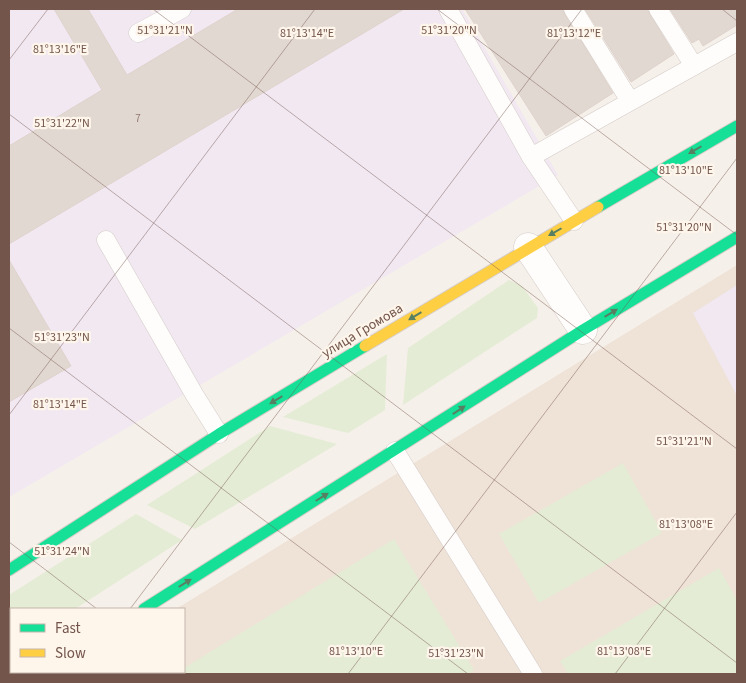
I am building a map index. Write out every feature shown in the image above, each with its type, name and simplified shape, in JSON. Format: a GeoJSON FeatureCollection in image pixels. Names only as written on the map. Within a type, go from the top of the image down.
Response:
{"type":"FeatureCollection","features":[{"type":"Feature","properties":{"kind":"street","name":"улица Громова"},"geometry":{"type":"LineString","coordinates":[[9,570],[219,434],[528,248],[737,126]]}},
{"type":"Feature","properties":{"kind":"street"},"geometry":{"type":"LineString","coordinates":[[146,608],[583,330],[737,237]]}},
{"type":"Feature","properties":{"kind":"street"},"geometry":{"type":"LineString","coordinates":[[528,248],[583,330]]}},
{"type":"Feature","properties":{"kind":"lane"},"geometry":{"type":"LineString","coordinates":[[138,34],[182,9]]}},
{"type":"Feature","properties":{"kind":"lane"},"geometry":{"type":"LineString","coordinates":[[448,9],[532,156],[574,221]]}},
{"type":"Feature","properties":{"kind":"lane"},"geometry":{"type":"LineString","coordinates":[[573,9],[630,101]]}},
{"type":"Feature","properties":{"kind":"lane"},"geometry":{"type":"LineString","coordinates":[[658,9],[694,66]]}},
{"type":"Feature","properties":{"kind":"lane"},"geometry":{"type":"LineString","coordinates":[[532,156],[737,42]]}},
{"type":"Feature","properties":{"kind":"lane"},"geometry":{"type":"LineString","coordinates":[[106,240],[219,434]]}},
{"type":"Feature","properties":{"kind":"lane"},"geometry":{"type":"LineString","coordinates":[[394,451],[532,674]]}},
{"type":"Feature","properties":{"kind":"shaded area"},"geometry":{"type":"Polygon","coordinates":[[[9,9],[149,9],[152,13],[160,9],[462,9],[558,175],[9,497],[9,9]]]}},
{"type":"Feature","properties":{"kind":"shaded area"},"geometry":{"type":"Polygon","coordinates":[[[737,265],[737,674],[70,674],[185,673],[185,608],[178,608],[737,265]]]}},
{"type":"Feature","properties":{"kind":"shaded area"},"geometry":{"type":"Polygon","coordinates":[[[737,285],[737,396],[693,313],[737,285]]]}},
{"type":"Feature","properties":{"kind":"green space"},"geometry":{"type":"Polygon","coordinates":[[[509,280],[522,286],[538,308],[537,318],[403,405],[408,348],[509,280]]]}},
{"type":"Feature","properties":{"kind":"green space"},"geometry":{"type":"Polygon","coordinates":[[[387,354],[385,410],[348,433],[283,417],[387,354]]]}},
{"type":"Feature","properties":{"kind":"green space"},"geometry":{"type":"Polygon","coordinates":[[[270,426],[337,444],[195,529],[147,505],[270,426]]]}},
{"type":"Feature","properties":{"kind":"green space"},"geometry":{"type":"Polygon","coordinates":[[[623,463],[662,533],[539,603],[499,534],[623,463]]]}},
{"type":"Feature","properties":{"kind":"green space"},"geometry":{"type":"Polygon","coordinates":[[[136,514],[182,540],[77,608],[10,608],[9,652],[9,595],[136,514]]]}},
{"type":"Feature","properties":{"kind":"green space"},"geometry":{"type":"Polygon","coordinates":[[[394,539],[474,670],[468,674],[174,674],[185,673],[185,667],[394,539]]]}},
{"type":"Feature","properties":{"kind":"green space"},"geometry":{"type":"Polygon","coordinates":[[[719,568],[737,600],[737,674],[568,674],[560,661],[719,568]]]}},
{"type":"Feature","properties":{"kind":"building"},"geometry":{"type":"Polygon","coordinates":[[[54,9],[88,9],[127,75],[238,9],[404,9],[9,244],[9,146],[102,90],[54,9]]]}},
{"type":"Feature","properties":{"kind":"building"},"geometry":{"type":"Polygon","coordinates":[[[465,9],[562,9],[613,93],[546,136],[465,9]]]}},
{"type":"Feature","properties":{"kind":"building"},"geometry":{"type":"Polygon","coordinates":[[[585,9],[647,9],[674,54],[631,82],[585,9]]]}},
{"type":"Feature","properties":{"kind":"building"},"geometry":{"type":"Polygon","coordinates":[[[670,9],[737,9],[737,25],[703,46],[699,39],[692,43],[670,9]]]}},
{"type":"Feature","properties":{"kind":"building"},"geometry":{"type":"Polygon","coordinates":[[[9,260],[71,366],[9,402],[9,260]]]}},
{"type":"Feature","properties":{"kind":"traffic: fast"},"geometry":{"type":"LineString","coordinates":[[598,207],[737,126]]}},
{"type":"Feature","properties":{"kind":"traffic: fast"},"geometry":{"type":"LineString","coordinates":[[146,608],[583,330],[737,237]]}},
{"type":"Feature","properties":{"kind":"traffic: fast"},"geometry":{"type":"LineString","coordinates":[[9,570],[219,434],[365,346]]}},
{"type":"Feature","properties":{"kind":"traffic: slow"},"geometry":{"type":"LineString","coordinates":[[365,346],[598,207]]}}]}
